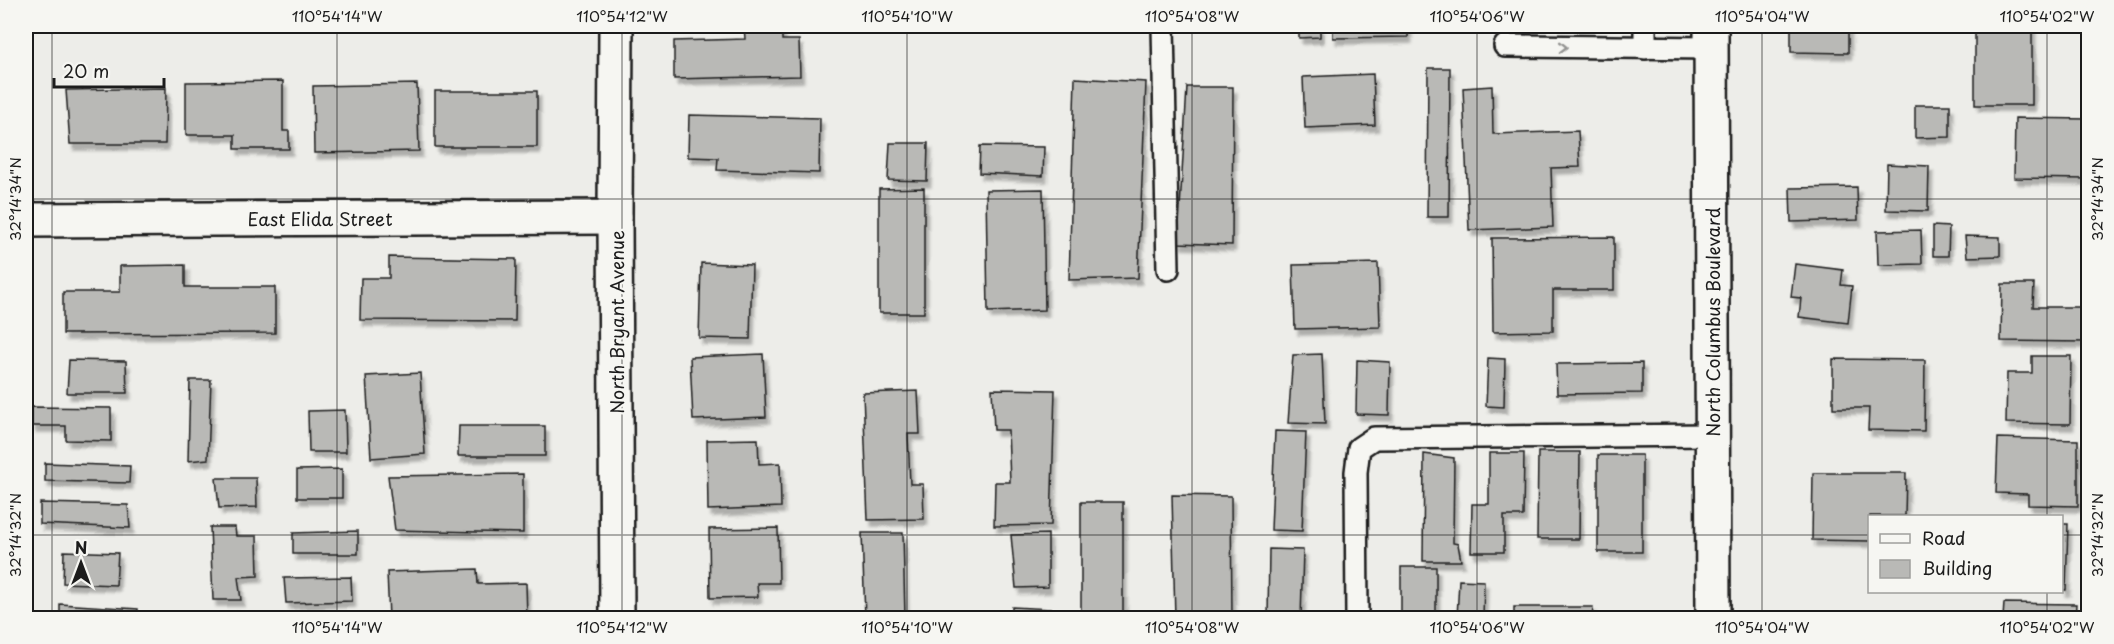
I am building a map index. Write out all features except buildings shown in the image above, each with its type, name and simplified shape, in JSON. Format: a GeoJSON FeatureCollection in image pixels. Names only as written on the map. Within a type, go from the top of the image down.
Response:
{"type":"FeatureCollection","features":[{"type":"Feature","properties":{"kind":"street","name":"North Bryant Avenue"},"geometry":{"type":"LineString","coordinates":[[616,26],[617,618]]}},
{"type":"Feature","properties":{"kind":"street","name":"North Columbus Boulevard"},"geometry":{"type":"LineString","coordinates":[[1711,37],[1713,618]]}},
{"type":"Feature","properties":{"kind":"street","name":"East Elida Street"},"geometry":{"type":"LineString","coordinates":[[26,220],[615,217]]}},
{"type":"Feature","properties":{"kind":"lane"},"geometry":{"type":"LineString","coordinates":[[1163,26],[1168,269]]}},
{"type":"Feature","properties":{"kind":"lane"},"geometry":{"type":"LineString","coordinates":[[1646,26],[1646,48]]}},
{"type":"Feature","properties":{"kind":"lane"},"geometry":{"type":"LineString","coordinates":[[1505,46],[1646,48],[1711,37]]}},
{"type":"Feature","properties":{"kind":"lane"},"geometry":{"type":"LineString","coordinates":[[1357,618],[1356,472],[1359,448],[1374,438],[1712,435]]}}]}
